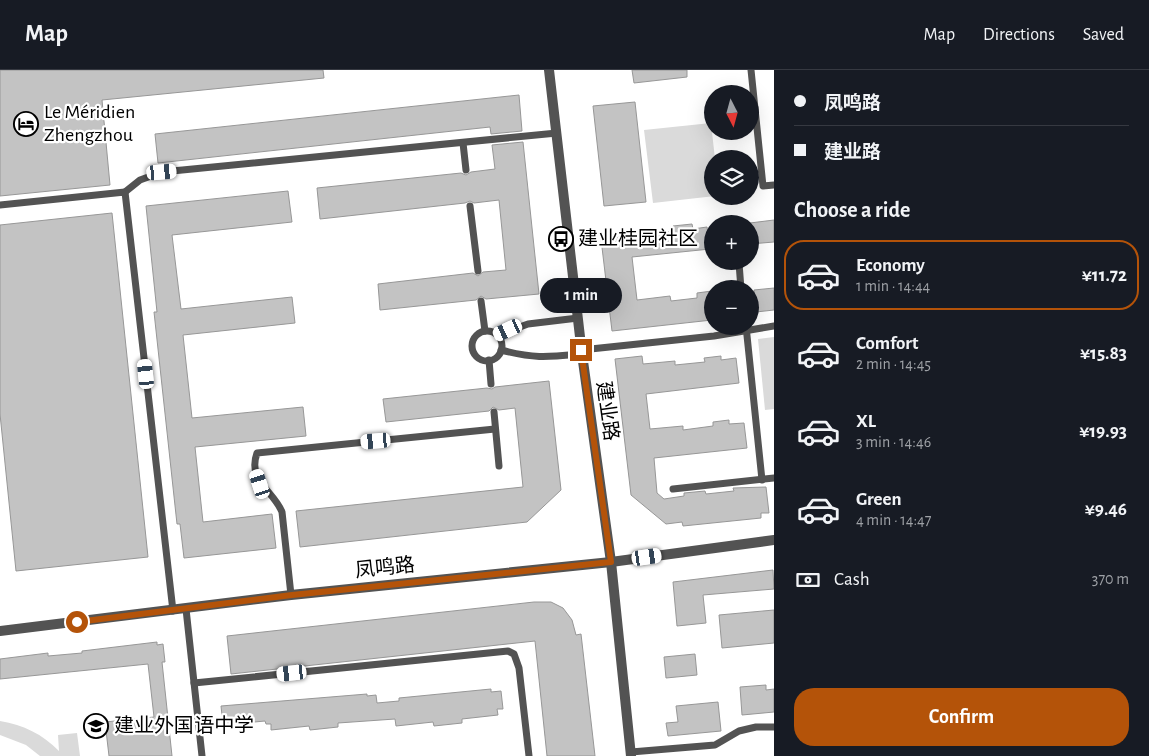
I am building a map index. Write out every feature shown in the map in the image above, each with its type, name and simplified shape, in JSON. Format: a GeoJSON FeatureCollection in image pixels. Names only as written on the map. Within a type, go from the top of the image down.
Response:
{"type":"FeatureCollection","features":[{"type":"Feature","properties":{"kind":"street","name":"建业路"},"geometry":{"type":"LineString","coordinates":[[549,70],[581,352],[611,562],[631,754]]}},
{"type":"Feature","properties":{"kind":"street","name":"凤鸣路"},"geometry":{"type":"LineString","coordinates":[[0,631],[292,595],[611,562],[774,540]]}},
{"type":"Feature","properties":{"kind":"lane"},"geometry":{"type":"LineString","coordinates":[[751,70],[763,186],[774,185]]}},
{"type":"Feature","properties":{"kind":"lane"},"geometry":{"type":"LineString","coordinates":[[0,205],[126,192],[140,180],[162,172],[556,133]]}},
{"type":"Feature","properties":{"kind":"lane"},"geometry":{"type":"LineString","coordinates":[[463,143],[466,170]]}},
{"type":"Feature","properties":{"kind":"lane"},"geometry":{"type":"LineString","coordinates":[[126,192],[173,611]]}},
{"type":"Feature","properties":{"kind":"lane"},"geometry":{"type":"LineString","coordinates":[[470,206],[478,271]]}},
{"type":"Feature","properties":{"kind":"lane"},"geometry":{"type":"LineString","coordinates":[[481,302],[484,331]]}},
{"type":"Feature","properties":{"kind":"lane"},"geometry":{"type":"LineString","coordinates":[[498,335],[528,324],[578,318]]}},
{"type":"Feature","properties":{"kind":"lane"},"geometry":{"type":"LineString","coordinates":[[759,327],[774,326]]}},
{"type":"Feature","properties":{"kind":"lane"},"geometry":{"type":"LineString","coordinates":[[484,331],[493,332],[498,335],[502,345],[501,350],[494,358],[489,360],[478,357],[473,347],[474,338],[484,331]]}},
{"type":"Feature","properties":{"kind":"lane"},"geometry":{"type":"LineString","coordinates":[[501,350],[525,357],[538,358],[718,335]]}},
{"type":"Feature","properties":{"kind":"lane"},"geometry":{"type":"LineString","coordinates":[[747,335],[762,480]]}},
{"type":"Feature","properties":{"kind":"lane"},"geometry":{"type":"LineString","coordinates":[[489,360],[491,384]]}},
{"type":"Feature","properties":{"kind":"lane"},"geometry":{"type":"LineString","coordinates":[[494,412],[499,466]]}},
{"type":"Feature","properties":{"kind":"lane"},"geometry":{"type":"LineString","coordinates":[[292,595],[282,512],[277,500],[260,484],[254,461],[257,453],[495,429]]}},
{"type":"Feature","properties":{"kind":"lane"},"geometry":{"type":"LineString","coordinates":[[673,489],[774,478]]}},
{"type":"Feature","properties":{"kind":"lane"},"geometry":{"type":"LineString","coordinates":[[186,609],[202,756]]}},
{"type":"Feature","properties":{"kind":"lane"},"geometry":{"type":"LineString","coordinates":[[194,683],[508,651],[514,654],[519,668],[529,756]]}},
{"type":"Feature","properties":{"kind":"lane"},"geometry":{"type":"LineString","coordinates":[[631,754],[715,745],[739,731],[756,727],[774,727]]}},
{"type":"Feature","properties":{"kind":"shaded area"},"geometry":{"type":"Polygon","coordinates":[[[704,124],[704,140],[713,140],[714,150],[704,150],[704,197],[653,203],[644,130],[704,124]]]}},
{"type":"Feature","properties":{"kind":"shaded area"},"geometry":{"type":"Polygon","coordinates":[[[774,337],[774,409],[765,410],[758,339],[774,337]]]}},
{"type":"Feature","properties":{"kind":"shaded area"},"geometry":{"type":"Polygon","coordinates":[[[0,721],[32,731],[59,751],[58,735],[77,733],[80,756],[40,756],[26,745],[0,735],[0,721]]]}},
{"type":"Feature","properties":{"kind":"building"},"geometry":{"type":"Polygon","coordinates":[[[0,70],[323,70],[324,78],[102,100],[110,185],[0,196],[0,70]]]}},
{"type":"Feature","properties":{"kind":"building"},"geometry":{"type":"Polygon","coordinates":[[[632,70],[687,70],[687,77],[634,83],[632,70]]]}},
{"type":"Feature","properties":{"kind":"building"},"geometry":{"type":"Polygon","coordinates":[[[519,95],[522,131],[491,134],[490,127],[158,163],[155,134],[519,95]]]}},
{"type":"Feature","properties":{"kind":"building"},"geometry":{"type":"Polygon","coordinates":[[[635,102],[646,202],[604,206],[593,106],[635,102]]]}},
{"type":"Feature","properties":{"kind":"building"},"geometry":{"type":"Polygon","coordinates":[[[523,142],[539,294],[486,299],[481,296],[476,300],[380,310],[378,284],[473,273],[478,276],[483,272],[506,270],[499,200],[474,203],[470,201],[320,219],[317,188],[461,173],[466,175],[471,172],[495,169],[492,145],[523,142]]]}},
{"type":"Feature","properties":{"kind":"building"},"geometry":{"type":"Polygon","coordinates":[[[288,191],[292,222],[172,235],[181,309],[292,297],[295,323],[183,335],[192,418],[303,407],[306,436],[195,447],[203,522],[272,514],[276,548],[184,558],[180,524],[177,524],[154,312],[157,312],[146,206],[288,191]]]}},
{"type":"Feature","properties":{"kind":"building"},"geometry":{"type":"Polygon","coordinates":[[[112,213],[148,557],[16,571],[0,414],[0,225],[112,213]]]}},
{"type":"Feature","properties":{"kind":"building"},"geometry":{"type":"Polygon","coordinates":[[[774,220],[774,242],[759,243],[759,222],[774,220]]]}},
{"type":"Feature","properties":{"kind":"building"},"geometry":{"type":"Polygon","coordinates":[[[692,224],[693,229],[704,227],[704,250],[632,257],[637,300],[670,296],[671,301],[697,298],[697,293],[704,292],[704,321],[612,331],[601,239],[674,231],[673,226],[692,224]]]}},
{"type":"Feature","properties":{"kind":"building"},"geometry":{"type":"Polygon","coordinates":[[[774,288],[774,310],[759,312],[759,290],[774,288]]]}},
{"type":"Feature","properties":{"kind":"building"},"geometry":{"type":"Polygon","coordinates":[[[642,356],[643,364],[675,361],[675,365],[705,362],[704,358],[721,356],[721,360],[736,358],[739,383],[646,394],[650,429],[683,426],[683,430],[713,426],[713,422],[729,420],[729,424],[744,423],[747,448],[654,458],[657,493],[664,499],[684,496],[684,493],[705,491],[706,494],[734,491],[733,488],[766,487],[769,513],[761,513],[761,518],[683,526],[682,522],[666,524],[631,495],[615,359],[642,356]]]}},
{"type":"Feature","properties":{"kind":"building"},"geometry":{"type":"Polygon","coordinates":[[[549,381],[561,490],[527,522],[300,547],[296,511],[523,487],[515,408],[499,410],[493,407],[489,411],[386,422],[383,399],[492,389],[495,387],[549,381]]]}},
{"type":"Feature","properties":{"kind":"building"},"geometry":{"type":"Polygon","coordinates":[[[773,570],[774,589],[703,595],[706,623],[677,626],[673,582],[773,570]]]}},
{"type":"Feature","properties":{"kind":"building"},"geometry":{"type":"Polygon","coordinates":[[[534,602],[551,602],[563,608],[572,620],[576,635],[581,634],[595,756],[547,756],[535,641],[231,674],[227,636],[534,602]]]}},
{"type":"Feature","properties":{"kind":"building"},"geometry":{"type":"Polygon","coordinates":[[[774,610],[774,643],[722,648],[719,615],[774,610]]]}},
{"type":"Feature","properties":{"kind":"building"},"geometry":{"type":"Polygon","coordinates":[[[157,642],[157,645],[163,644],[165,662],[162,662],[172,756],[109,756],[105,722],[154,717],[148,664],[0,679],[0,659],[48,653],[48,656],[82,653],[82,651],[157,642]]]}},
{"type":"Feature","properties":{"kind":"building"},"geometry":{"type":"Polygon","coordinates":[[[695,654],[697,675],[666,678],[664,657],[695,654]]]}},
{"type":"Feature","properties":{"kind":"building"},"geometry":{"type":"Polygon","coordinates":[[[766,685],[766,690],[774,689],[774,712],[742,715],[740,687],[766,685]]]}},
{"type":"Feature","properties":{"kind":"building"},"geometry":{"type":"Polygon","coordinates":[[[491,689],[491,692],[501,691],[503,709],[497,709],[498,715],[462,719],[462,723],[434,726],[433,722],[396,726],[395,719],[338,723],[338,727],[310,730],[309,726],[271,730],[271,724],[266,724],[265,721],[223,725],[221,706],[367,694],[367,696],[376,695],[377,703],[399,701],[399,698],[491,689]]]}},
{"type":"Feature","properties":{"kind":"building"},"geometry":{"type":"Polygon","coordinates":[[[718,702],[721,731],[668,736],[666,723],[678,722],[676,706],[718,702]]]}},
{"type":"Feature","properties":{"kind":"place","name":"Le Méridien Zhengzhou"},"geometry":{"type":"Point","coordinates":[26,124]}},
{"type":"Feature","properties":{"kind":"place","name":"建业桂园社区"},"geometry":{"type":"Point","coordinates":[561,239]}},
{"type":"Feature","properties":{"kind":"place","name":"建业外国语中学"},"geometry":{"type":"Point","coordinates":[96,726]}},
{"type":"Feature","properties":{"kind":"route"},"geometry":{"type":"LineString","coordinates":[[77,622],[292,595],[611,562],[581,350]]}}]}
